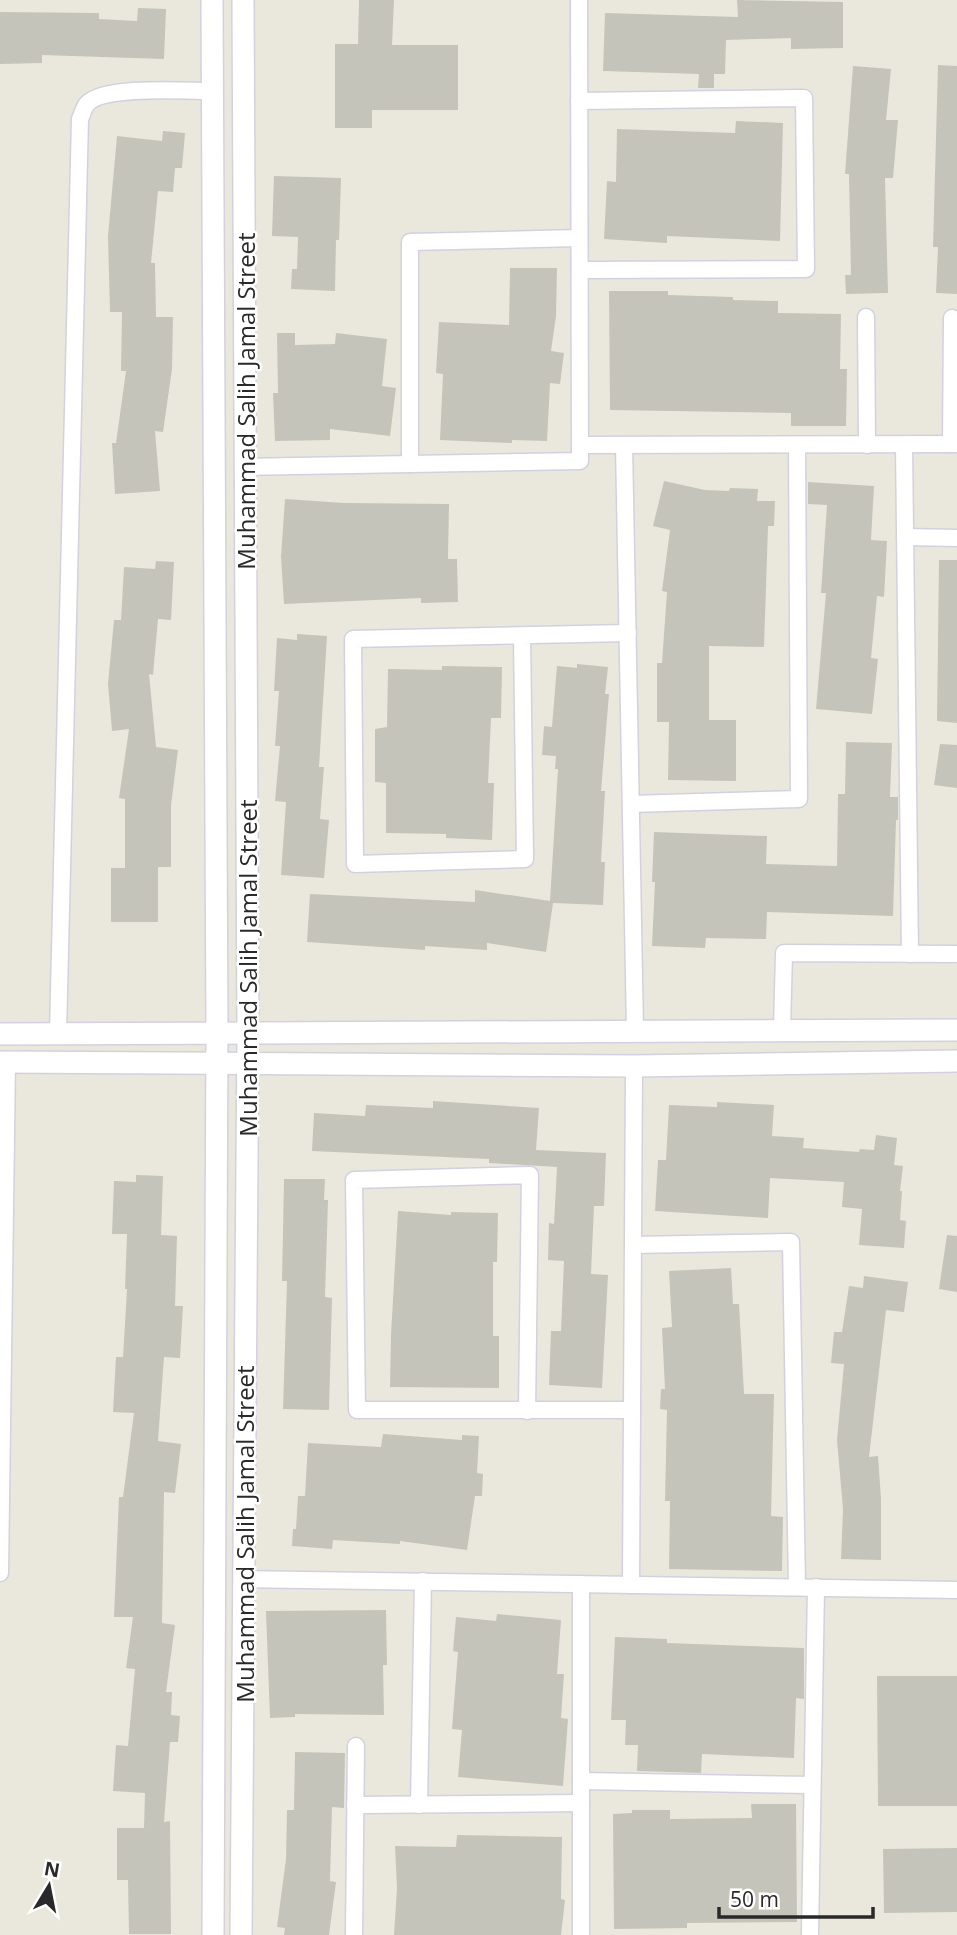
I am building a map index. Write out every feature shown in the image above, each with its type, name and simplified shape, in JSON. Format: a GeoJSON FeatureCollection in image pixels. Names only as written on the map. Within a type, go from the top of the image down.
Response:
{"type":"FeatureCollection","features":[{"type":"Feature","properties":{"kind":"street","name":"Muhammad Salih Jamal Street"},"geometry":{"type":"LineString","coordinates":[[212,0],[217,1032],[213,1935]]}},
{"type":"Feature","properties":{"kind":"street","name":"Muhammad Salih Jamal Street"},"geometry":{"type":"LineString","coordinates":[[241,1935],[248,1032],[243,0]]}},
{"type":"Feature","properties":{"kind":"street"},"geometry":{"type":"LineString","coordinates":[[245,467],[580,461],[579,0]]}},
{"type":"Feature","properties":{"kind":"street"},"geometry":{"type":"LineString","coordinates":[[58,1034],[80,119],[86,104],[97,97],[117,91],[212,91]]}},
{"type":"Feature","properties":{"kind":"street"},"geometry":{"type":"LineString","coordinates":[[579,101],[804,98],[806,269],[580,270]]}},
{"type":"Feature","properties":{"kind":"street"},"geometry":{"type":"LineString","coordinates":[[410,464],[410,242],[579,238]]}},
{"type":"Feature","properties":{"kind":"street"},"geometry":{"type":"LineString","coordinates":[[866,317],[867,445]]}},
{"type":"Feature","properties":{"kind":"street"},"geometry":{"type":"LineString","coordinates":[[581,445],[954,444],[952,318]]}},
{"type":"Feature","properties":{"kind":"street"},"geometry":{"type":"LineString","coordinates":[[624,445],[635,1030]]}},
{"type":"Feature","properties":{"kind":"street"},"geometry":{"type":"LineString","coordinates":[[631,804],[799,799],[797,445]]}},
{"type":"Feature","properties":{"kind":"street"},"geometry":{"type":"LineString","coordinates":[[904,445],[910,954]]}},
{"type":"Feature","properties":{"kind":"street"},"geometry":{"type":"LineString","coordinates":[[905,537],[957,538]]}},
{"type":"Feature","properties":{"kind":"street"},"geometry":{"type":"LineString","coordinates":[[522,636],[525,859],[355,864],[353,639],[628,633]]}},
{"type":"Feature","properties":{"kind":"street"},"geometry":{"type":"LineString","coordinates":[[782,1030],[785,953],[957,954]]}},
{"type":"Feature","properties":{"kind":"street"},"geometry":{"type":"LineString","coordinates":[[0,1034],[957,1030]]}},
{"type":"Feature","properties":{"kind":"street"},"geometry":{"type":"LineString","coordinates":[[0,1573],[4,1062],[634,1066],[957,1061]]}},
{"type":"Feature","properties":{"kind":"street"},"geometry":{"type":"LineString","coordinates":[[631,1585],[634,1066]]}},
{"type":"Feature","properties":{"kind":"street"},"geometry":{"type":"LineString","coordinates":[[527,1411],[530,1175],[354,1180],[358,1410],[527,1411],[632,1410]]}},
{"type":"Feature","properties":{"kind":"street"},"geometry":{"type":"LineString","coordinates":[[633,1245],[791,1242],[797,1587]]}},
{"type":"Feature","properties":{"kind":"street"},"geometry":{"type":"LineString","coordinates":[[244,1579],[957,1590]]}},
{"type":"Feature","properties":{"kind":"street"},"geometry":{"type":"LineString","coordinates":[[419,1805],[423,1581]]}},
{"type":"Feature","properties":{"kind":"street"},"geometry":{"type":"LineString","coordinates":[[581,1584],[581,1935]]}},
{"type":"Feature","properties":{"kind":"street"},"geometry":{"type":"LineString","coordinates":[[810,1935],[816,1587]]}},
{"type":"Feature","properties":{"kind":"street"},"geometry":{"type":"LineString","coordinates":[[354,1935],[356,1745]]}},
{"type":"Feature","properties":{"kind":"street"},"geometry":{"type":"LineString","coordinates":[[581,1781],[812,1785]]}},
{"type":"Feature","properties":{"kind":"street"},"geometry":{"type":"LineString","coordinates":[[355,1805],[581,1803]]}},
{"type":"Feature","properties":{"kind":"building"},"geometry":{"type":"Polygon","coordinates":[[[359,0],[394,0],[392,45],[458,45],[458,110],[372,110],[372,128],[335,128],[335,44],[358,44],[359,0]]]}},
{"type":"Feature","properties":{"kind":"building"},"geometry":{"type":"Polygon","coordinates":[[[737,0],[843,2],[843,48],[791,49],[791,38],[726,40],[725,74],[714,74],[714,88],[698,88],[699,74],[603,71],[605,13],[738,17],[737,0]]]}},
{"type":"Feature","properties":{"kind":"building"},"geometry":{"type":"Polygon","coordinates":[[[138,8],[166,9],[164,59],[42,55],[42,63],[0,64],[0,12],[99,13],[99,19],[137,21],[138,8]]]}},
{"type":"Feature","properties":{"kind":"building"},"geometry":{"type":"Polygon","coordinates":[[[938,65],[957,66],[957,294],[936,293],[938,247],[933,247],[938,65]]]}},
{"type":"Feature","properties":{"kind":"building"},"geometry":{"type":"Polygon","coordinates":[[[853,66],[891,69],[886,120],[898,120],[893,178],[885,178],[888,293],[846,294],[845,275],[851,275],[849,174],[845,174],[853,66]]]}},
{"type":"Feature","properties":{"kind":"building"},"geometry":{"type":"Polygon","coordinates":[[[736,121],[783,123],[780,241],[667,236],[667,243],[604,239],[607,181],[616,182],[617,129],[735,133],[736,121]]]}},
{"type":"Feature","properties":{"kind":"building"},"geometry":{"type":"Polygon","coordinates":[[[163,131],[185,133],[182,168],[175,168],[173,192],[158,191],[151,263],[155,263],[156,317],[173,317],[172,369],[163,432],[155,431],[160,491],[115,494],[112,443],[116,443],[126,371],[121,371],[122,312],[110,312],[108,236],[117,136],[162,141],[163,131]]]}},
{"type":"Feature","properties":{"kind":"building"},"geometry":{"type":"Polygon","coordinates":[[[274,176],[341,178],[335,291],[291,289],[292,269],[297,269],[298,237],[272,236],[274,176]]]}},
{"type":"Feature","properties":{"kind":"building"},"geometry":{"type":"Polygon","coordinates":[[[510,268],[557,268],[556,316],[551,351],[564,353],[560,384],[550,383],[547,441],[512,440],[512,443],[440,440],[443,374],[436,373],[439,322],[509,325],[510,268]]]}},
{"type":"Feature","properties":{"kind":"building"},"geometry":{"type":"Polygon","coordinates":[[[609,291],[668,291],[668,295],[778,301],[778,313],[841,314],[840,369],[847,369],[846,426],[791,426],[791,413],[610,410],[609,291]]]}},
{"type":"Feature","properties":{"kind":"building"},"geometry":{"type":"Polygon","coordinates":[[[277,333],[295,333],[295,345],[335,344],[336,333],[387,339],[382,386],[396,388],[390,436],[330,429],[330,440],[275,441],[273,393],[278,393],[277,333]]]}},
{"type":"Feature","properties":{"kind":"building"},"geometry":{"type":"Polygon","coordinates":[[[664,481],[705,490],[758,489],[757,501],[775,501],[774,526],[768,526],[764,647],[709,646],[709,720],[736,720],[736,781],[668,780],[669,722],[657,722],[657,663],[662,663],[667,592],[662,591],[670,530],[653,526],[664,481]]]}},
{"type":"Feature","properties":{"kind":"building"},"geometry":{"type":"Polygon","coordinates":[[[808,482],[874,486],[871,540],[887,541],[884,597],[877,596],[871,658],[878,659],[872,714],[816,709],[826,593],[821,593],[827,505],[808,504],[808,482]]]}},
{"type":"Feature","properties":{"kind":"building"},"geometry":{"type":"Polygon","coordinates":[[[285,499],[344,503],[449,504],[448,559],[457,559],[458,602],[421,603],[421,598],[284,604],[281,557],[285,499]]]}},
{"type":"Feature","properties":{"kind":"building"},"geometry":{"type":"Polygon","coordinates":[[[939,560],[957,560],[957,723],[937,721],[939,560]]]}},
{"type":"Feature","properties":{"kind":"building"},"geometry":{"type":"Polygon","coordinates":[[[156,561],[174,562],[171,620],[158,619],[153,675],[149,674],[156,747],[178,750],[171,805],[171,867],[158,867],[158,922],[111,922],[111,868],[125,868],[125,799],[119,798],[129,729],[112,731],[108,684],[114,620],[121,620],[124,567],[155,569],[156,561]]]}},
{"type":"Feature","properties":{"kind":"building"},"geometry":{"type":"Polygon","coordinates":[[[297,634],[327,636],[319,767],[324,767],[320,819],[329,820],[324,878],[281,875],[286,802],[275,801],[280,746],[275,746],[279,691],[274,691],[277,638],[297,640],[297,634]]]}},
{"type":"Feature","properties":{"kind":"building"},"geometry":{"type":"Polygon","coordinates":[[[577,664],[608,667],[605,694],[609,694],[601,791],[605,791],[601,862],[605,862],[603,905],[553,903],[546,952],[487,943],[487,950],[425,946],[425,950],[307,942],[310,894],[475,902],[475,890],[550,901],[558,769],[555,769],[556,756],[542,755],[544,726],[552,727],[557,666],[577,668],[577,664]]]}},
{"type":"Feature","properties":{"kind":"building"},"geometry":{"type":"Polygon","coordinates":[[[442,666],[502,667],[501,718],[491,718],[488,783],[494,783],[492,840],[446,838],[446,834],[386,833],[386,783],[375,782],[375,729],[387,727],[388,669],[442,670],[442,666]]]}},
{"type":"Feature","properties":{"kind":"building"},"geometry":{"type":"Polygon","coordinates":[[[846,742],[892,743],[890,797],[898,797],[893,916],[767,912],[766,939],[706,938],[705,948],[652,946],[654,832],[767,836],[766,864],[837,866],[838,794],[845,794],[846,742]]]}},
{"type":"Feature","properties":{"kind":"building"},"geometry":{"type":"Polygon","coordinates":[[[940,744],[957,745],[957,788],[934,785],[940,744]]]}},
{"type":"Feature","properties":{"kind":"building"},"geometry":{"type":"Polygon","coordinates":[[[433,1101],[539,1108],[536,1150],[606,1153],[604,1206],[594,1206],[591,1274],[608,1275],[602,1388],[549,1385],[551,1331],[561,1331],[564,1261],[548,1260],[549,1223],[554,1224],[557,1167],[489,1163],[489,1159],[312,1151],[314,1113],[365,1116],[366,1105],[433,1108],[433,1101]]]}},
{"type":"Feature","properties":{"kind":"building"},"geometry":{"type":"Polygon","coordinates":[[[717,1102],[774,1105],[772,1136],[804,1138],[803,1148],[859,1152],[860,1149],[874,1150],[876,1135],[897,1138],[894,1165],[903,1166],[900,1220],[906,1221],[904,1248],[859,1245],[862,1209],[842,1207],[844,1182],[770,1178],[768,1218],[655,1211],[658,1160],[666,1160],[669,1105],[717,1107],[717,1102]]]}},
{"type":"Feature","properties":{"kind":"building"},"geometry":{"type":"Polygon","coordinates":[[[136,1175],[163,1176],[161,1235],[177,1236],[175,1306],[183,1306],[180,1358],[164,1357],[158,1441],[181,1444],[175,1493],[164,1492],[162,1623],[175,1625],[166,1692],[172,1692],[171,1715],[180,1716],[178,1742],[170,1742],[164,1822],[170,1821],[171,1934],[129,1934],[128,1880],[117,1880],[117,1828],[144,1828],[145,1793],[113,1791],[116,1745],[128,1746],[135,1669],[126,1668],[133,1617],[114,1617],[119,1497],[123,1497],[134,1413],[113,1412],[116,1357],[123,1357],[127,1234],[112,1234],[114,1181],[136,1182],[136,1175]]]}},
{"type":"Feature","properties":{"kind":"building"},"geometry":{"type":"Polygon","coordinates":[[[284,1179],[325,1179],[324,1200],[328,1200],[325,1297],[332,1298],[329,1410],[283,1409],[287,1281],[282,1281],[284,1179]]]}},
{"type":"Feature","properties":{"kind":"building"},"geometry":{"type":"Polygon","coordinates":[[[398,1211],[451,1215],[451,1212],[498,1213],[497,1262],[493,1262],[493,1336],[499,1336],[499,1388],[390,1387],[398,1211]]]}},
{"type":"Feature","properties":{"kind":"building"},"geometry":{"type":"Polygon","coordinates":[[[947,1235],[957,1236],[957,1292],[939,1289],[947,1235]]]}},
{"type":"Feature","properties":{"kind":"building"},"geometry":{"type":"Polygon","coordinates":[[[731,1268],[733,1304],[739,1304],[744,1394],[774,1394],[771,1516],[783,1517],[782,1571],[669,1569],[670,1501],[665,1501],[667,1410],[660,1409],[661,1389],[665,1389],[662,1328],[672,1327],[669,1271],[731,1268]]]}},
{"type":"Feature","properties":{"kind":"building"},"geometry":{"type":"Polygon","coordinates":[[[864,1276],[908,1282],[904,1312],[886,1310],[869,1457],[878,1456],[881,1560],[841,1559],[843,1509],[837,1440],[844,1364],[831,1363],[834,1332],[842,1332],[849,1286],[863,1288],[864,1276]]]}},
{"type":"Feature","properties":{"kind":"building"},"geometry":{"type":"Polygon","coordinates":[[[383,1434],[462,1440],[462,1435],[479,1436],[477,1473],[483,1474],[482,1496],[475,1496],[467,1550],[400,1541],[400,1544],[333,1540],[332,1549],[292,1546],[298,1496],[305,1496],[308,1443],[381,1447],[383,1434]]]}},
{"type":"Feature","properties":{"kind":"building"},"geometry":{"type":"Polygon","coordinates":[[[386,1610],[384,1715],[295,1714],[295,1717],[270,1718],[266,1611],[386,1610]]]}},
{"type":"Feature","properties":{"kind":"building"},"geometry":{"type":"Polygon","coordinates":[[[497,1614],[561,1620],[557,1674],[564,1674],[561,1718],[568,1719],[563,1786],[458,1777],[462,1730],[452,1729],[458,1652],[453,1651],[456,1617],[496,1621],[497,1614]]]}},
{"type":"Feature","properties":{"kind":"building"},"geometry":{"type":"Polygon","coordinates":[[[615,1637],[667,1639],[667,1643],[804,1648],[804,1699],[796,1698],[794,1758],[702,1754],[701,1773],[637,1771],[638,1745],[625,1745],[626,1720],[611,1720],[615,1637]]]}},
{"type":"Feature","properties":{"kind":"building"},"geometry":{"type":"Polygon","coordinates":[[[877,1676],[957,1676],[957,1806],[878,1806],[877,1676]]]}},
{"type":"Feature","properties":{"kind":"building"},"geometry":{"type":"Polygon","coordinates":[[[295,1752],[345,1753],[344,1808],[332,1807],[330,1881],[336,1882],[329,1935],[284,1935],[285,1928],[277,1927],[286,1859],[287,1810],[294,1810],[295,1752]]]}},
{"type":"Feature","properties":{"kind":"building"},"geometry":{"type":"Polygon","coordinates":[[[751,1804],[796,1804],[797,1922],[687,1923],[687,1928],[614,1929],[613,1814],[632,1813],[632,1810],[670,1810],[670,1819],[752,1818],[751,1804]]]}},
{"type":"Feature","properties":{"kind":"building"},"geometry":{"type":"Polygon","coordinates":[[[457,1835],[562,1837],[561,1899],[565,1900],[561,1935],[394,1935],[397,1888],[395,1846],[456,1847],[457,1835]]]}},
{"type":"Feature","properties":{"kind":"building"},"geometry":{"type":"Polygon","coordinates":[[[957,1848],[957,1912],[884,1913],[883,1849],[957,1848]]]}}]}
